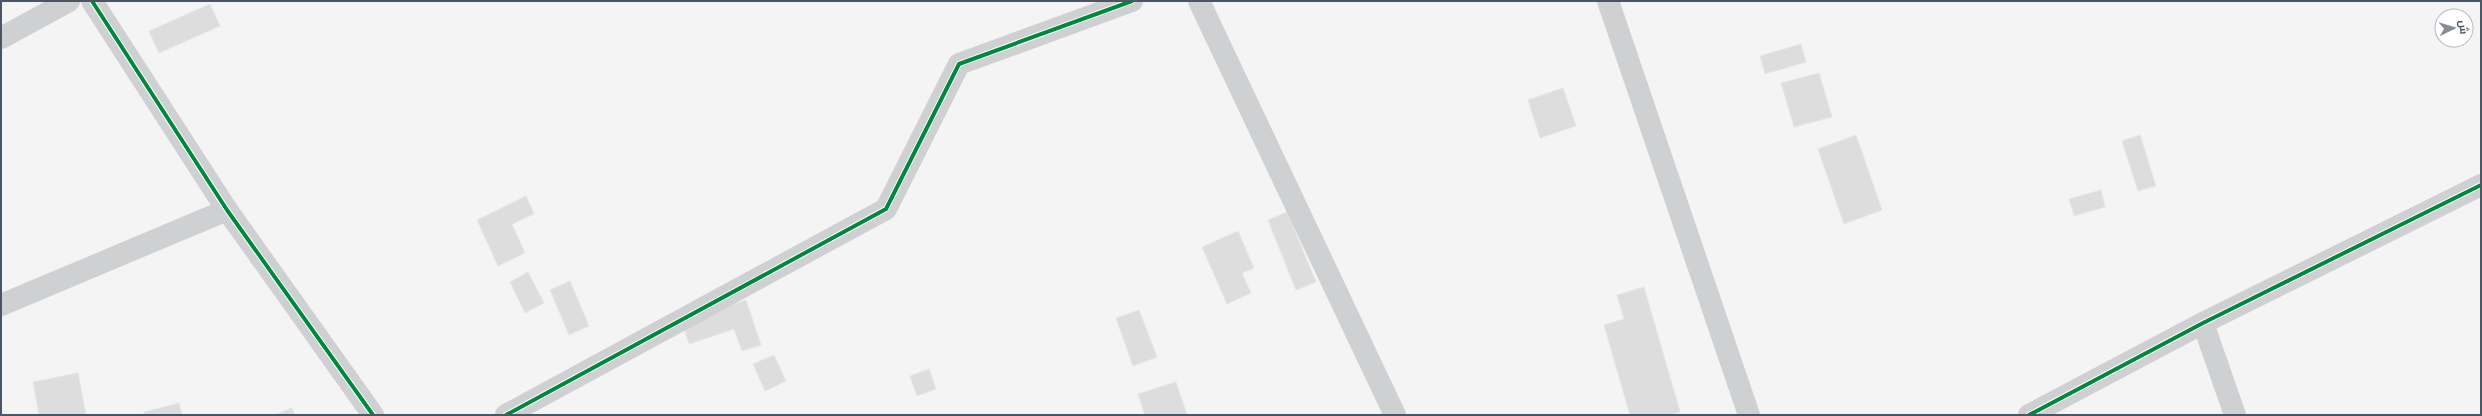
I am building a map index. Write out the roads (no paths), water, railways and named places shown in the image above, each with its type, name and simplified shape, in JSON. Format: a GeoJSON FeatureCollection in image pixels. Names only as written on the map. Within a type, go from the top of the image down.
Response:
{"type":"FeatureCollection","features":[{"type":"Feature","properties":{"kind":"street"},"geometry":{"type":"LineString","coordinates":[[1,38],[69,1]]}},
{"type":"Feature","properties":{"kind":"street"},"geometry":{"type":"LineString","coordinates":[[92,1],[227,210],[373,415]]}},
{"type":"Feature","properties":{"kind":"street"},"geometry":{"type":"LineString","coordinates":[[506,415],[886,209],[959,64],[1132,1]]}},
{"type":"Feature","properties":{"kind":"street"},"geometry":{"type":"LineString","coordinates":[[1199,1],[1395,415]]}},
{"type":"Feature","properties":{"kind":"street"},"geometry":{"type":"LineString","coordinates":[[1608,1],[1749,415]]}},
{"type":"Feature","properties":{"kind":"street"},"geometry":{"type":"LineString","coordinates":[[2029,415],[2203,323],[2481,185]]}},
{"type":"Feature","properties":{"kind":"street"},"geometry":{"type":"LineString","coordinates":[[1,306],[227,210]]}},
{"type":"Feature","properties":{"kind":"street"},"geometry":{"type":"LineString","coordinates":[[2203,323],[2235,415]]}}]}
